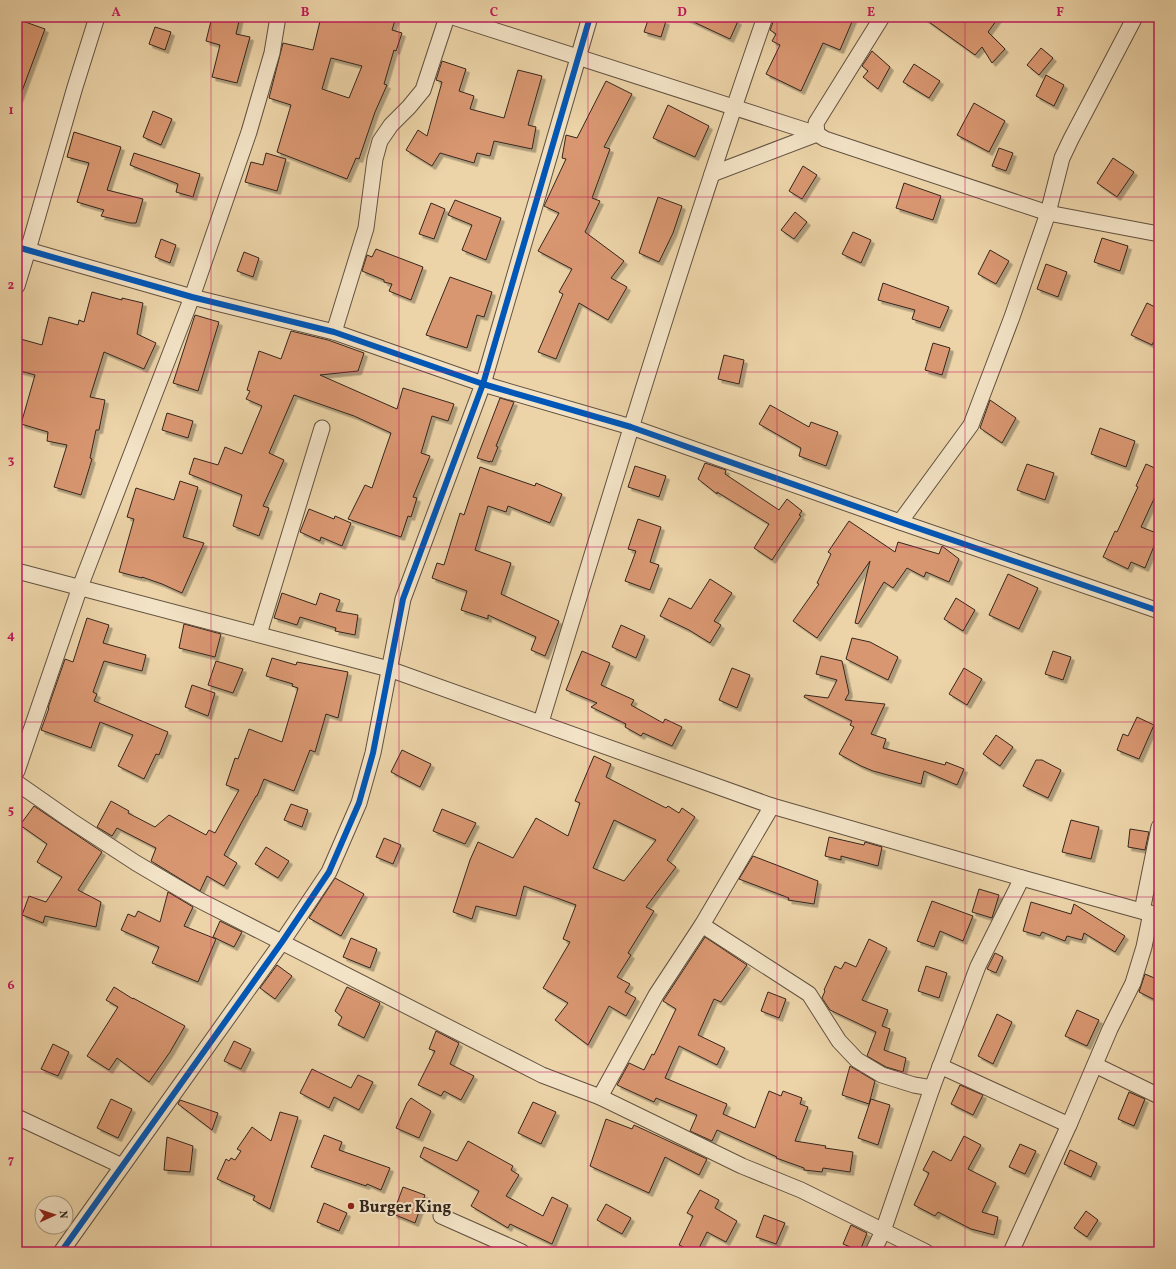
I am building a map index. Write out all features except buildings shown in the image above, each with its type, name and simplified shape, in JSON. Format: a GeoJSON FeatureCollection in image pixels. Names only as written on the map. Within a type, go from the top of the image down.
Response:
{"type":"FeatureCollection","features":[{"type":"Feature","properties":{"kind":"street"},"geometry":{"type":"LineString","coordinates":[[17,286],[23,249],[97,17]]}},
{"type":"Feature","properties":{"kind":"street"},"geometry":{"type":"LineString","coordinates":[[17,771],[80,587],[192,297],[249,132],[272,53],[278,17]]}},
{"type":"Feature","properties":{"kind":"street"},"geometry":{"type":"LineString","coordinates":[[334,332],[366,228],[374,159],[380,141],[391,125],[423,90],[447,17]]}},
{"type":"Feature","properties":{"kind":"street"},"geometry":{"type":"LineString","coordinates":[[453,17],[817,134],[826,139],[1048,213],[1159,234]]}},
{"type":"Feature","properties":{"kind":"street"},"geometry":{"type":"LineString","coordinates":[[61,1252],[282,942],[329,872],[359,803],[373,753],[403,599],[482,384],[590,17]]}},
{"type":"Feature","properties":{"kind":"street"},"geometry":{"type":"LineString","coordinates":[[540,722],[631,427],[712,174],[765,17]]}},
{"type":"Feature","properties":{"kind":"street"},"geometry":{"type":"LineString","coordinates":[[817,134],[816,124],[882,17]]}},
{"type":"Feature","properties":{"kind":"street"},"geometry":{"type":"LineString","coordinates":[[900,522],[971,425],[1012,317],[1048,213],[1062,158],[1135,17]]}},
{"type":"Feature","properties":{"kind":"street"},"geometry":{"type":"LineString","coordinates":[[712,174],[817,134]]}},
{"type":"Feature","properties":{"kind":"street"},"geometry":{"type":"LineString","coordinates":[[23,249],[192,297],[334,332],[482,384],[631,427],[1159,611]]}},
{"type":"Feature","properties":{"kind":"street"},"geometry":{"type":"LineString","coordinates":[[259,634],[322,428]]}},
{"type":"Feature","properties":{"kind":"street"},"geometry":{"type":"LineString","coordinates":[[17,571],[389,669],[772,806],[1022,878],[1151,913]]}},
{"type":"Feature","properties":{"kind":"street"},"geometry":{"type":"LineString","coordinates":[[17,783],[70,820],[197,899],[542,1075],[600,1097],[742,1166],[801,1190],[926,1252]]}},
{"type":"Feature","properties":{"kind":"street"},"geometry":{"type":"LineString","coordinates":[[600,1097],[656,995],[702,925],[772,806]]}},
{"type":"Feature","properties":{"kind":"street"},"geometry":{"type":"LineString","coordinates":[[1011,1252],[1133,983],[1144,947],[1151,913],[1159,827]]}},
{"type":"Feature","properties":{"kind":"street"},"geometry":{"type":"LineString","coordinates":[[874,1252],[883,1231],[940,1066],[978,966],[1022,878]]}},
{"type":"Feature","properties":{"kind":"street"},"geometry":{"type":"LineString","coordinates":[[702,925],[809,994],[839,1041],[857,1060],[882,1075],[914,1085],[932,1088]]}},
{"type":"Feature","properties":{"kind":"street"},"geometry":{"type":"LineString","coordinates":[[1095,1065],[1159,1096]]}},
{"type":"Feature","properties":{"kind":"street"},"geometry":{"type":"LineString","coordinates":[[940,1066],[1069,1125]]}},
{"type":"Feature","properties":{"kind":"street"},"geometry":{"type":"LineString","coordinates":[[17,1117],[122,1166]]}},
{"type":"Feature","properties":{"kind":"street"},"geometry":{"type":"LineString","coordinates":[[441,1216],[522,1252]]}},
{"type":"Feature","properties":{"kind":"cycle path"},"geometry":{"type":"LineString","coordinates":[[61,1252],[282,942],[329,872],[359,803],[373,753],[403,599],[483,384],[590,17]]}},
{"type":"Feature","properties":{"kind":"cycle path"},"geometry":{"type":"LineString","coordinates":[[17,247],[192,297],[334,332],[483,384],[631,427],[1159,611]]}},
{"type":"Feature","properties":{"kind":"place","name":"Burger King"},"geometry":{"type":"Point","coordinates":[351,1206]}}]}
